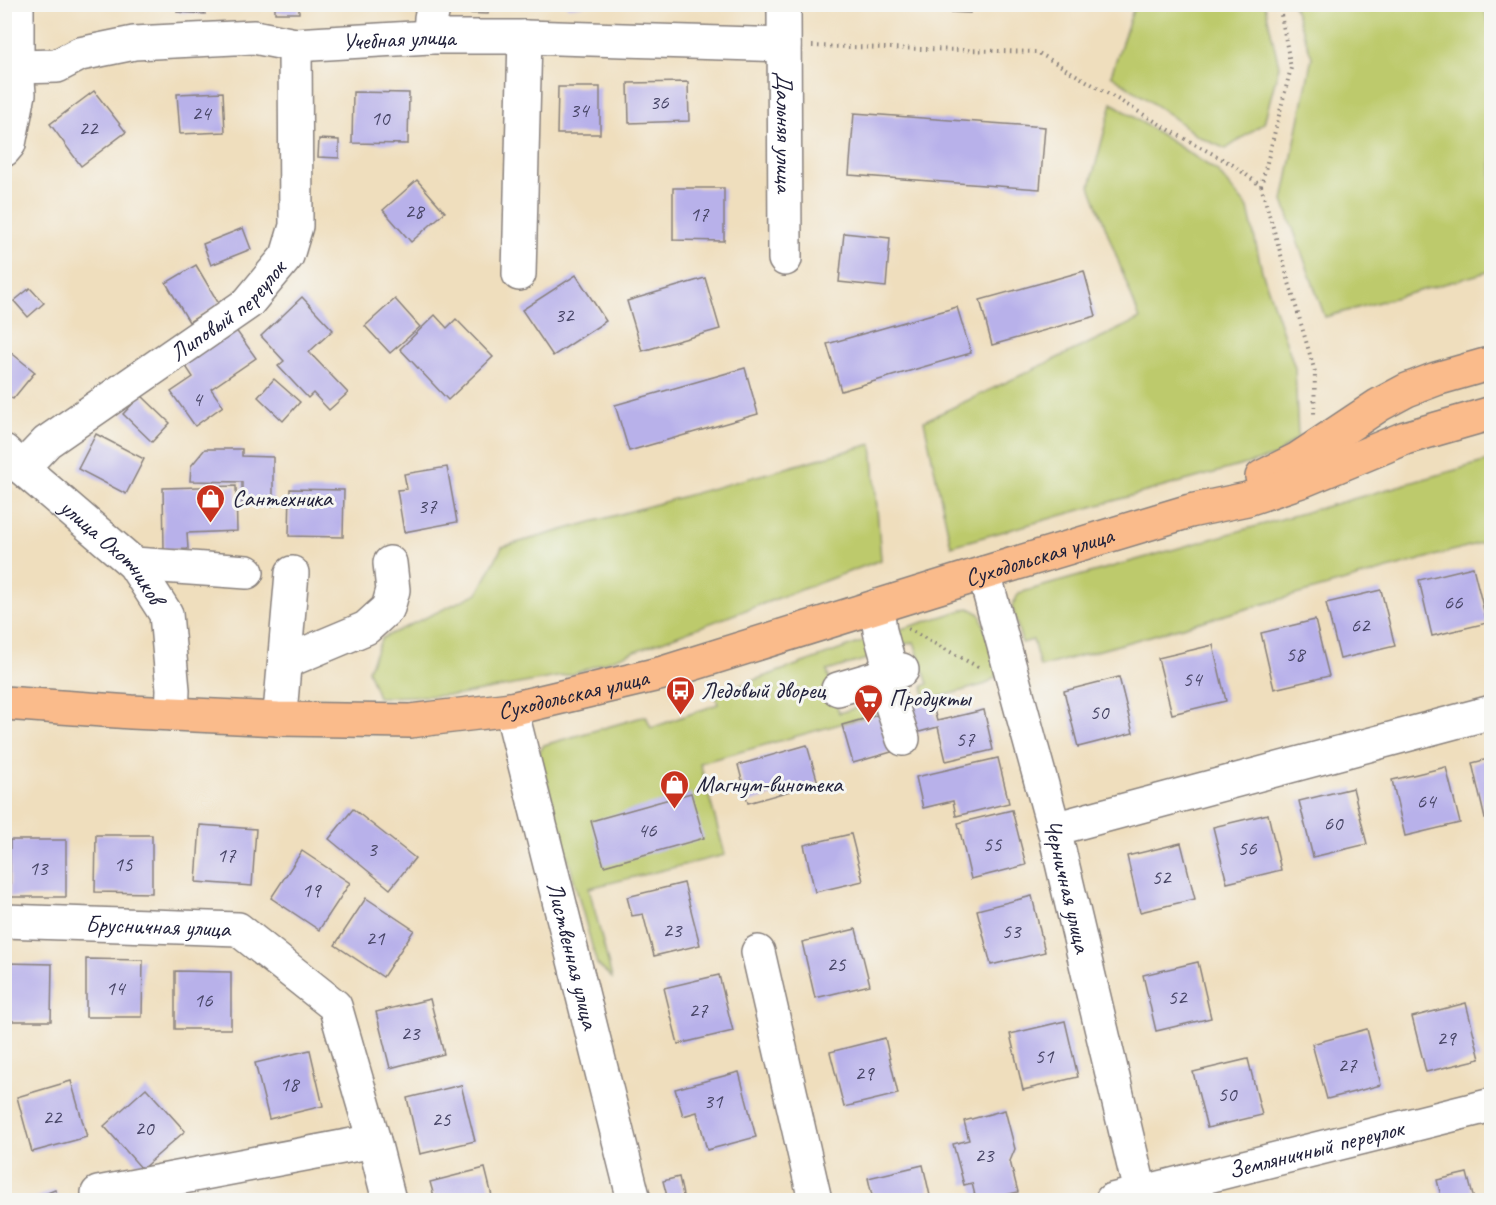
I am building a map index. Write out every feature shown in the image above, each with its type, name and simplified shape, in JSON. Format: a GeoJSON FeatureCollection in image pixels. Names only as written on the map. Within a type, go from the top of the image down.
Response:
{"type":"FeatureCollection","features":[{"type":"Feature","properties":{"kind":"main road","name":"Суходольская улица"},"geometry":{"type":"LineString","coordinates":[[1190,512],[1225,491],[1298,459],[1370,410],[1407,390],[1491,363]]}},
{"type":"Feature","properties":{"kind":"main road","name":"Суходольская улица"},"geometry":{"type":"LineString","coordinates":[[4,703],[278,719],[410,721],[511,709],[663,673],[888,615],[984,573],[1190,512],[1247,499],[1293,484],[1405,438],[1491,413]]}},
{"type":"Feature","properties":{"kind":"street"},"geometry":{"type":"LineString","coordinates":[[4,150],[9,144],[19,94],[17,4]]}},
{"type":"Feature","properties":{"kind":"street"},"geometry":{"type":"LineString","coordinates":[[430,38],[434,4]]}},
{"type":"Feature","properties":{"kind":"street","name":"Дальняя улица"},"geometry":{"type":"LineString","coordinates":[[784,4],[785,259]]}},
{"type":"Feature","properties":{"kind":"street","name":"Учебная улица"},"geometry":{"type":"LineString","coordinates":[[17,67],[57,66],[80,54],[135,43],[254,37],[295,45],[430,38],[525,37],[784,45]]}},
{"type":"Feature","properties":{"kind":"street"},"geometry":{"type":"LineString","coordinates":[[519,274],[525,37]]}},
{"type":"Feature","properties":{"kind":"street","name":"Липовый переулок"},"geometry":{"type":"LineString","coordinates":[[14,459],[47,442],[248,303],[287,256],[296,226],[295,45]]}},
{"type":"Feature","properties":{"kind":"street","name":"улица Охотников"},"geometry":{"type":"LineString","coordinates":[[14,459],[134,564],[166,614],[173,690],[172,714]]}},
{"type":"Feature","properties":{"kind":"street"},"geometry":{"type":"LineString","coordinates":[[285,662],[366,628],[388,608],[393,590],[390,563]]}},
{"type":"Feature","properties":{"kind":"street"},"geometry":{"type":"LineString","coordinates":[[134,564],[247,572]]}},
{"type":"Feature","properties":{"kind":"street"},"geometry":{"type":"LineString","coordinates":[[278,719],[292,573]]}},
{"type":"Feature","properties":{"kind":"street","name":"Черничная улица"},"geometry":{"type":"LineString","coordinates":[[984,573],[1054,829],[1131,1198]]}},
{"type":"Feature","properties":{"kind":"street"},"geometry":{"type":"LineString","coordinates":[[888,615],[880,631],[888,660],[896,672],[903,739]]}},
{"type":"Feature","properties":{"kind":"street"},"geometry":{"type":"LineString","coordinates":[[838,689],[896,672]]}},
{"type":"Feature","properties":{"kind":"street","name":"Лиственная улица"},"geometry":{"type":"LineString","coordinates":[[511,709],[634,1200]]}},
{"type":"Feature","properties":{"kind":"street"},"geometry":{"type":"LineString","coordinates":[[1054,829],[1491,712]]}},
{"type":"Feature","properties":{"kind":"street","name":"Брусничная улица"},"geometry":{"type":"LineString","coordinates":[[4,921],[238,929],[335,1006],[389,1200]]}},
{"type":"Feature","properties":{"kind":"street"},"geometry":{"type":"LineString","coordinates":[[758,952],[815,1200]]}},
{"type":"Feature","properties":{"kind":"street","name":"Земляничный переулок"},"geometry":{"type":"LineString","coordinates":[[1131,1198],[1491,1106]]}},
{"type":"Feature","properties":{"kind":"street"},"geometry":{"type":"LineString","coordinates":[[98,1193],[374,1141]]}},
{"type":"Feature","properties":{"kind":"path"},"geometry":{"type":"LineString","coordinates":[[1279,4],[1291,68],[1262,186],[1315,372],[1314,418]]}},
{"type":"Feature","properties":{"kind":"path"},"geometry":{"type":"LineString","coordinates":[[784,45],[1037,52],[1233,165],[1262,186]]}},
{"type":"Feature","properties":{"kind":"path"},"geometry":{"type":"LineString","coordinates":[[888,615],[1000,679],[1013,676]]}},
{"type":"Feature","properties":{"kind":"green space"},"geometry":{"type":"Polygon","coordinates":[[[1135,4],[1265,5],[1279,66],[1264,123],[1226,149],[1197,136],[1111,75],[1135,4]]]}},
{"type":"Feature","properties":{"kind":"green space"},"geometry":{"type":"Polygon","coordinates":[[[1293,5],[1483,5],[1492,35],[1491,271],[1325,317],[1283,201],[1312,57],[1293,5]]]}},
{"type":"Feature","properties":{"kind":"green space"},"geometry":{"type":"Polygon","coordinates":[[[1112,103],[1217,171],[1248,208],[1262,271],[1295,368],[1298,437],[1275,456],[951,546],[924,421],[1140,319],[1090,186],[1112,103]]]}},
{"type":"Feature","properties":{"kind":"green space"},"geometry":{"type":"Polygon","coordinates":[[[872,444],[881,560],[573,674],[459,695],[378,697],[368,670],[382,638],[478,593],[502,547],[872,444]]]}},
{"type":"Feature","properties":{"kind":"green space"},"geometry":{"type":"Polygon","coordinates":[[[1491,460],[1491,540],[1040,667],[1033,640],[1022,643],[1012,606],[1019,593],[1491,460]]]}},
{"type":"Feature","properties":{"kind":"green space"},"geometry":{"type":"Polygon","coordinates":[[[969,608],[980,614],[1000,673],[986,684],[925,701],[923,686],[928,684],[914,642],[897,646],[894,634],[898,630],[969,608]]]}},
{"type":"Feature","properties":{"kind":"green space"},"geometry":{"type":"Polygon","coordinates":[[[873,638],[877,656],[827,671],[839,713],[878,701],[883,712],[700,763],[725,855],[589,888],[612,978],[597,964],[539,753],[544,745],[646,716],[651,728],[718,704],[715,694],[873,638]]]}},
{"type":"Feature","properties":{"kind":"building"},"geometry":{"type":"Polygon","coordinates":[[[178,4],[205,4],[205,14],[177,12],[178,4]]]}},
{"type":"Feature","properties":{"kind":"building"},"geometry":{"type":"Polygon","coordinates":[[[220,4],[241,4],[242,6],[221,7],[220,4]]]}},
{"type":"Feature","properties":{"kind":"building"},"geometry":{"type":"Polygon","coordinates":[[[275,4],[299,4],[299,13],[275,13],[275,4]]]}},
{"type":"Feature","properties":{"kind":"building"},"geometry":{"type":"Polygon","coordinates":[[[462,4],[488,4],[488,14],[462,13],[462,4]]]}},
{"type":"Feature","properties":{"kind":"building"},"geometry":{"type":"Polygon","coordinates":[[[567,4],[584,4],[584,6],[567,7],[567,4]]]}},
{"type":"Feature","properties":{"kind":"building"},"geometry":{"type":"Polygon","coordinates":[[[926,4],[971,4],[970,13],[925,11],[926,4]]]}},
{"type":"Feature","properties":{"kind":"building"},"geometry":{"type":"Polygon","coordinates":[[[688,82],[689,121],[629,123],[628,83],[688,82]]]}},
{"type":"Feature","properties":{"kind":"building"},"geometry":{"type":"Polygon","coordinates":[[[558,87],[600,87],[600,134],[557,134],[558,87]]]}},
{"type":"Feature","properties":{"kind":"building"},"geometry":{"type":"Polygon","coordinates":[[[94,91],[126,132],[81,166],[50,124],[94,91]]]}},
{"type":"Feature","properties":{"kind":"building"},"geometry":{"type":"Polygon","coordinates":[[[223,92],[225,132],[180,134],[177,94],[223,92]]]}},
{"type":"Feature","properties":{"kind":"building"},"geometry":{"type":"Polygon","coordinates":[[[353,92],[409,93],[408,144],[352,143],[353,92]]]}},
{"type":"Feature","properties":{"kind":"building"},"geometry":{"type":"Polygon","coordinates":[[[854,113],[1045,127],[1040,189],[849,175],[854,113]]]}},
{"type":"Feature","properties":{"kind":"building"},"geometry":{"type":"Polygon","coordinates":[[[319,139],[339,140],[339,158],[318,157],[319,139]]]}},
{"type":"Feature","properties":{"kind":"building"},"geometry":{"type":"Polygon","coordinates":[[[417,180],[445,212],[411,242],[383,210],[417,180]]]}},
{"type":"Feature","properties":{"kind":"building"},"geometry":{"type":"Polygon","coordinates":[[[673,188],[724,188],[724,241],[673,240],[673,188]]]}},
{"type":"Feature","properties":{"kind":"building"},"geometry":{"type":"Polygon","coordinates":[[[243,228],[251,249],[211,265],[203,244],[243,228]]]}},
{"type":"Feature","properties":{"kind":"building"},"geometry":{"type":"Polygon","coordinates":[[[844,233],[890,238],[886,287],[839,282],[844,233]]]}},
{"type":"Feature","properties":{"kind":"building"},"geometry":{"type":"Polygon","coordinates":[[[196,265],[219,304],[189,322],[166,283],[196,265]]]}},
{"type":"Feature","properties":{"kind":"building"},"geometry":{"type":"Polygon","coordinates":[[[1084,271],[1096,316],[992,345],[980,300],[1084,271]]]}},
{"type":"Feature","properties":{"kind":"building"},"geometry":{"type":"Polygon","coordinates":[[[576,275],[606,321],[553,356],[522,310],[576,275]]]}},
{"type":"Feature","properties":{"kind":"building"},"geometry":{"type":"Polygon","coordinates":[[[705,278],[720,329],[642,351],[627,301],[705,278]]]}},
{"type":"Feature","properties":{"kind":"building"},"geometry":{"type":"Polygon","coordinates":[[[30,288],[44,303],[28,317],[14,301],[30,288]]]}},
{"type":"Feature","properties":{"kind":"building"},"geometry":{"type":"Polygon","coordinates":[[[302,297],[333,330],[309,352],[348,393],[329,410],[313,393],[308,398],[278,366],[284,361],[261,336],[302,297]]]}},
{"type":"Feature","properties":{"kind":"building"},"geometry":{"type":"Polygon","coordinates":[[[395,299],[420,327],[390,353],[365,326],[395,299]]]}},
{"type":"Feature","properties":{"kind":"building"},"geometry":{"type":"Polygon","coordinates":[[[957,307],[971,353],[841,391],[827,344],[957,307]]]}},
{"type":"Feature","properties":{"kind":"building"},"geometry":{"type":"Polygon","coordinates":[[[435,315],[447,328],[456,319],[493,357],[448,400],[400,349],[435,315]]]}},
{"type":"Feature","properties":{"kind":"building"},"geometry":{"type":"Polygon","coordinates":[[[233,326],[256,358],[211,389],[223,406],[195,426],[171,392],[193,377],[183,362],[233,326]]]}},
{"type":"Feature","properties":{"kind":"building"},"geometry":{"type":"Polygon","coordinates":[[[4,347],[35,372],[13,399],[4,392],[4,347]]]}},
{"type":"Feature","properties":{"kind":"building"},"geometry":{"type":"Polygon","coordinates":[[[745,368],[758,414],[629,451],[615,405],[745,368]]]}},
{"type":"Feature","properties":{"kind":"building"},"geometry":{"type":"Polygon","coordinates":[[[274,379],[300,402],[283,421],[258,397],[274,379]]]}},
{"type":"Feature","properties":{"kind":"building"},"geometry":{"type":"Polygon","coordinates":[[[141,395],[170,423],[152,442],[123,414],[141,395]]]}},
{"type":"Feature","properties":{"kind":"building"},"geometry":{"type":"Polygon","coordinates":[[[96,434],[144,459],[126,494],[78,469],[96,434]]]}},
{"type":"Feature","properties":{"kind":"building"},"geometry":{"type":"Polygon","coordinates":[[[205,449],[242,449],[242,456],[273,457],[273,506],[242,506],[242,482],[190,481],[191,466],[205,449]]]}},
{"type":"Feature","properties":{"kind":"building"},"geometry":{"type":"Polygon","coordinates":[[[447,467],[457,522],[404,532],[397,490],[407,489],[404,474],[447,467]]]}},
{"type":"Feature","properties":{"kind":"building"},"geometry":{"type":"Polygon","coordinates":[[[236,486],[237,531],[187,533],[188,549],[164,550],[163,488],[236,486]]]}},
{"type":"Feature","properties":{"kind":"building"},"geometry":{"type":"Polygon","coordinates":[[[290,489],[344,490],[343,537],[289,536],[290,489]]]}},
{"type":"Feature","properties":{"kind":"building"},"geometry":{"type":"Polygon","coordinates":[[[1473,567],[1487,623],[1432,636],[1419,580],[1473,567]]]}},
{"type":"Feature","properties":{"kind":"building"},"geometry":{"type":"Polygon","coordinates":[[[1381,590],[1395,646],[1340,659],[1326,603],[1381,590]]]}},
{"type":"Feature","properties":{"kind":"building"},"geometry":{"type":"Polygon","coordinates":[[[1315,620],[1329,676],[1274,689],[1261,633],[1315,620]]]}},
{"type":"Feature","properties":{"kind":"building"},"geometry":{"type":"Polygon","coordinates":[[[1213,645],[1226,701],[1172,714],[1158,658],[1213,645]]]}},
{"type":"Feature","properties":{"kind":"building"},"geometry":{"type":"Polygon","coordinates":[[[1119,677],[1133,733],[1078,747],[1064,691],[1119,677]]]}},
{"type":"Feature","properties":{"kind":"building"},"geometry":{"type":"Polygon","coordinates":[[[931,699],[937,721],[984,710],[993,750],[946,761],[938,727],[908,735],[901,707],[931,699]]]}},
{"type":"Feature","properties":{"kind":"building"},"geometry":{"type":"Polygon","coordinates":[[[885,713],[895,751],[853,763],[842,725],[885,713]]]}},
{"type":"Feature","properties":{"kind":"building"},"geometry":{"type":"Polygon","coordinates":[[[807,745],[818,783],[748,803],[738,765],[807,745]]]}},
{"type":"Feature","properties":{"kind":"building"},"geometry":{"type":"Polygon","coordinates":[[[998,758],[1009,803],[956,816],[953,801],[923,808],[916,777],[998,758]]]}},
{"type":"Feature","properties":{"kind":"building"},"geometry":{"type":"Polygon","coordinates":[[[1492,758],[1492,817],[1485,819],[1472,763],[1492,758]]]}},
{"type":"Feature","properties":{"kind":"building"},"geometry":{"type":"Polygon","coordinates":[[[1446,767],[1460,823],[1405,836],[1392,780],[1446,767]]]}},
{"type":"Feature","properties":{"kind":"building"},"geometry":{"type":"Polygon","coordinates":[[[1353,788],[1367,844],[1313,857],[1299,801],[1353,788]]]}},
{"type":"Feature","properties":{"kind":"building"},"geometry":{"type":"Polygon","coordinates":[[[691,793],[704,838],[604,866],[591,821],[691,793]]]}},
{"type":"Feature","properties":{"kind":"building"},"geometry":{"type":"Polygon","coordinates":[[[353,809],[415,858],[390,889],[329,839],[353,809]]]}},
{"type":"Feature","properties":{"kind":"building"},"geometry":{"type":"Polygon","coordinates":[[[1012,810],[1026,865],[971,879],[958,823],[1012,810]]]}},
{"type":"Feature","properties":{"kind":"building"},"geometry":{"type":"Polygon","coordinates":[[[1268,814],[1281,870],[1227,883],[1213,827],[1268,814]]]}},
{"type":"Feature","properties":{"kind":"building"},"geometry":{"type":"Polygon","coordinates":[[[200,825],[256,829],[252,886],[196,882],[200,825]]]}},
{"type":"Feature","properties":{"kind":"building"},"geometry":{"type":"Polygon","coordinates":[[[851,834],[863,881],[815,892],[804,845],[851,834]]]}},
{"type":"Feature","properties":{"kind":"building"},"geometry":{"type":"Polygon","coordinates":[[[96,835],[152,835],[152,893],[95,892],[96,835]]]}},
{"type":"Feature","properties":{"kind":"building"},"geometry":{"type":"Polygon","coordinates":[[[10,840],[66,840],[66,897],[10,897],[10,840]]]}},
{"type":"Feature","properties":{"kind":"building"},"geometry":{"type":"Polygon","coordinates":[[[1181,843],[1195,899],[1140,912],[1127,856],[1181,843]]]}},
{"type":"Feature","properties":{"kind":"building"},"geometry":{"type":"Polygon","coordinates":[[[302,851],[350,883],[319,930],[271,898],[302,851]]]}},
{"type":"Feature","properties":{"kind":"building"},"geometry":{"type":"Polygon","coordinates":[[[684,883],[700,945],[654,956],[643,914],[632,916],[627,897],[684,883]]]}},
{"type":"Feature","properties":{"kind":"building"},"geometry":{"type":"Polygon","coordinates":[[[1032,896],[1045,952],[991,965],[977,910],[1032,896]]]}},
{"type":"Feature","properties":{"kind":"building"},"geometry":{"type":"Polygon","coordinates":[[[366,898],[414,930],[383,977],[335,945],[366,898]]]}},
{"type":"Feature","properties":{"kind":"building"},"geometry":{"type":"Polygon","coordinates":[[[856,929],[870,985],[815,998],[802,942],[856,929]]]}},
{"type":"Feature","properties":{"kind":"building"},"geometry":{"type":"Polygon","coordinates":[[[86,959],[143,960],[142,1017],[86,1017],[86,959]]]}},
{"type":"Feature","properties":{"kind":"building"},"geometry":{"type":"Polygon","coordinates":[[[1198,962],[1211,1018],[1156,1031],[1143,975],[1198,962]]]}},
{"type":"Feature","properties":{"kind":"building"},"geometry":{"type":"Polygon","coordinates":[[[4,963],[52,964],[51,1021],[4,1021],[4,963]]]}},
{"type":"Feature","properties":{"kind":"building"},"geometry":{"type":"Polygon","coordinates":[[[175,971],[231,972],[231,1029],[175,1029],[175,971]]]}},
{"type":"Feature","properties":{"kind":"building"},"geometry":{"type":"Polygon","coordinates":[[[719,975],[733,1031],[678,1044],[664,988],[719,975]]]}},
{"type":"Feature","properties":{"kind":"building"},"geometry":{"type":"Polygon","coordinates":[[[430,999],[444,1054],[390,1068],[376,1012],[430,999]]]}},
{"type":"Feature","properties":{"kind":"building"},"geometry":{"type":"Polygon","coordinates":[[[1466,1003],[1480,1059],[1426,1072],[1412,1017],[1466,1003]]]}},
{"type":"Feature","properties":{"kind":"building"},"geometry":{"type":"Polygon","coordinates":[[[1065,1021],[1078,1077],[1023,1090],[1010,1034],[1065,1021]]]}},
{"type":"Feature","properties":{"kind":"building"},"geometry":{"type":"Polygon","coordinates":[[[1367,1029],[1381,1085],[1327,1099],[1312,1044],[1367,1029]]]}},
{"type":"Feature","properties":{"kind":"building"},"geometry":{"type":"Polygon","coordinates":[[[885,1038],[898,1094],[844,1107],[830,1052],[885,1038]]]}},
{"type":"Feature","properties":{"kind":"building"},"geometry":{"type":"Polygon","coordinates":[[[310,1050],[323,1106],[269,1119],[255,1063],[310,1050]]]}},
{"type":"Feature","properties":{"kind":"building"},"geometry":{"type":"Polygon","coordinates":[[[1248,1059],[1262,1115],[1207,1128],[1193,1072],[1248,1059]]]}},
{"type":"Feature","properties":{"kind":"building"},"geometry":{"type":"Polygon","coordinates":[[[739,1072],[756,1137],[707,1150],[697,1112],[683,1116],[675,1089],[739,1072]]]}},
{"type":"Feature","properties":{"kind":"building"},"geometry":{"type":"Polygon","coordinates":[[[71,1081],[87,1137],[32,1152],[17,1097],[71,1081]]]}},
{"type":"Feature","properties":{"kind":"building"},"geometry":{"type":"Polygon","coordinates":[[[461,1085],[475,1141],[420,1154],[407,1098],[461,1085]]]}},
{"type":"Feature","properties":{"kind":"building"},"geometry":{"type":"Polygon","coordinates":[[[146,1088],[185,1131],[142,1169],[104,1126],[146,1088]]]}},
{"type":"Feature","properties":{"kind":"building"},"geometry":{"type":"Polygon","coordinates":[[[1005,1110],[1015,1149],[1010,1161],[1018,1192],[976,1200],[972,1183],[964,1185],[953,1144],[969,1140],[964,1121],[1005,1110]]]}},
{"type":"Feature","properties":{"kind":"building"},"geometry":{"type":"Polygon","coordinates":[[[923,1165],[931,1200],[873,1200],[868,1178],[923,1165]]]}},
{"type":"Feature","properties":{"kind":"building"},"geometry":{"type":"Polygon","coordinates":[[[485,1168],[493,1200],[435,1200],[430,1182],[485,1168]]]}},
{"type":"Feature","properties":{"kind":"building"},"geometry":{"type":"Polygon","coordinates":[[[1467,1173],[1474,1200],[1442,1200],[1437,1180],[1467,1173]]]}},
{"type":"Feature","properties":{"kind":"building"},"geometry":{"type":"Polygon","coordinates":[[[679,1177],[684,1200],[668,1200],[663,1181],[679,1177]]]}},
{"type":"Feature","properties":{"kind":"building"},"geometry":{"type":"Polygon","coordinates":[[[55,1190],[60,1200],[30,1200],[55,1190]]]}},
{"type":"Feature","properties":{"kind":"place","name":"Сантехника"},"geometry":{"type":"Point","coordinates":[211,524]}},
{"type":"Feature","properties":{"kind":"place","name":"Ледовый дворец"},"geometry":{"type":"Point","coordinates":[680,716]}},
{"type":"Feature","properties":{"kind":"place","name":"Продукты"},"geometry":{"type":"Point","coordinates":[868,724]}},
{"type":"Feature","properties":{"kind":"place","name":"Магнум-винотека"},"geometry":{"type":"Point","coordinates":[675,810]}}]}
